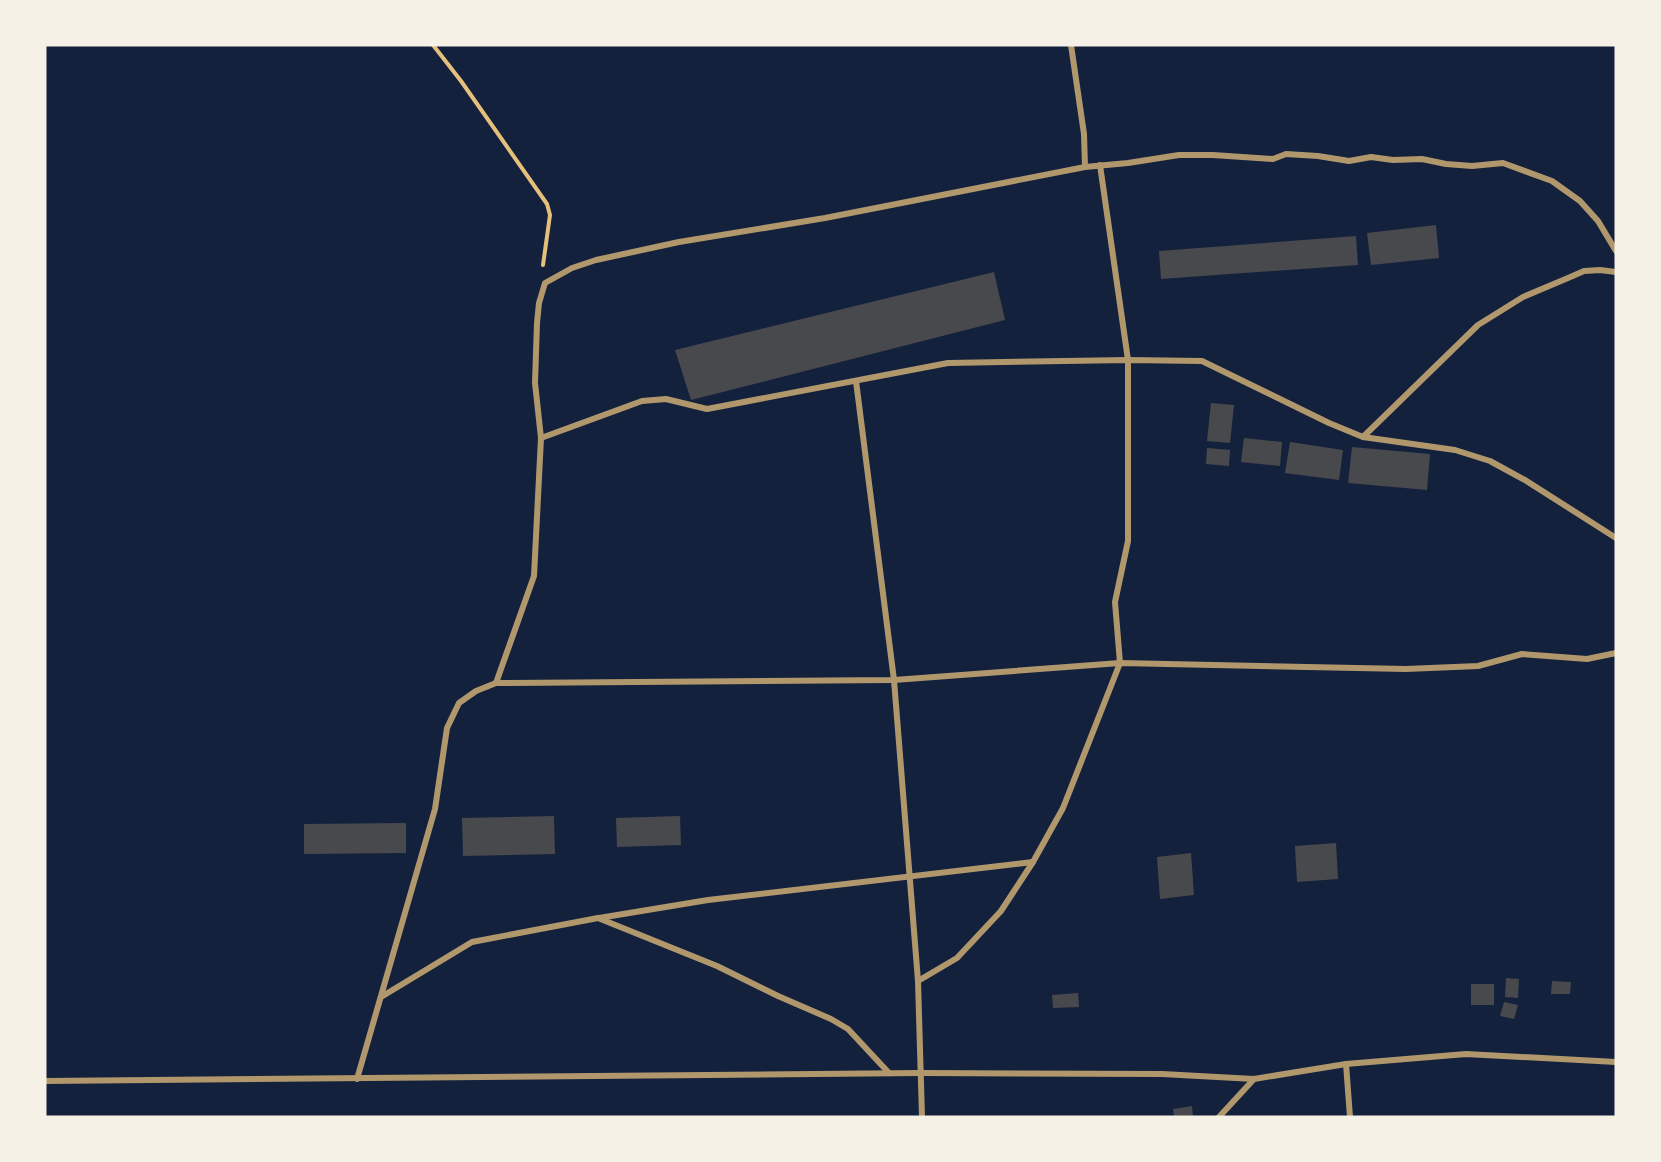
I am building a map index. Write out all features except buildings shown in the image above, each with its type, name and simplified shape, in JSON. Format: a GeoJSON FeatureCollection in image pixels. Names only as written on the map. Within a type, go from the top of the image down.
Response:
{"type":"FeatureCollection","features":[{"type":"Feature","properties":{"kind":"street"},"geometry":{"type":"LineString","coordinates":[[1071,45],[1084,134],[1085,167]]}},
{"type":"Feature","properties":{"kind":"street"},"geometry":{"type":"LineString","coordinates":[[496,682],[534,576],[541,438],[535,383],[538,313],[545,284],[572,268],[679,242],[836,216],[1085,167],[1179,155],[1273,159],[1286,154],[1349,161],[1371,157],[1393,160],[1422,159],[1472,166],[1503,163],[1552,181],[1580,201],[1598,221],[1616,251]]}},
{"type":"Feature","properties":{"kind":"street"},"geometry":{"type":"LineString","coordinates":[[918,981],[957,958],[1001,911],[1033,862],[1063,808],[1120,663],[1115,602],[1128,541],[1128,360],[1100,165]]}},
{"type":"Feature","properties":{"kind":"street"},"geometry":{"type":"LineString","coordinates":[[1363,437],[1478,325],[1523,297],[1584,271],[1616,272]]}},
{"type":"Feature","properties":{"kind":"street"},"geometry":{"type":"LineString","coordinates":[[541,438],[642,401],[666,399],[707,409],[948,363],[1202,361],[1329,423],[1363,437],[1455,450],[1490,461],[1525,480],[1616,538]]}},
{"type":"Feature","properties":{"kind":"street"},"geometry":{"type":"LineString","coordinates":[[856,381],[894,680],[918,981],[922,1117]]}},
{"type":"Feature","properties":{"kind":"street"},"geometry":{"type":"LineString","coordinates":[[357,1078],[435,808],[447,728],[459,703],[476,691],[496,682],[894,680],[1120,663],[1406,669],[1479,666],[1522,654],[1587,659],[1616,653]]}},
{"type":"Feature","properties":{"kind":"street"},"geometry":{"type":"LineString","coordinates":[[381,997],[472,942],[708,900],[1033,862]]}},
{"type":"Feature","properties":{"kind":"street"},"geometry":{"type":"LineString","coordinates":[[598,918],[717,966],[831,1019],[848,1029],[889,1073]]}},
{"type":"Feature","properties":{"kind":"street"},"geometry":{"type":"LineString","coordinates":[[45,1081],[889,1073],[1162,1074],[1254,1080],[1346,1064],[1466,1054],[1616,1062]]}},
{"type":"Feature","properties":{"kind":"street"},"geometry":{"type":"LineString","coordinates":[[1346,1064],[1350,1117]]}},
{"type":"Feature","properties":{"kind":"street"},"geometry":{"type":"LineString","coordinates":[[1219,1117],[1254,1080]]}},
{"type":"Feature","properties":{"kind":"path"},"geometry":{"type":"LineString","coordinates":[[433,45],[547,204],[550,215],[543,268],[545,284]]}}]}
